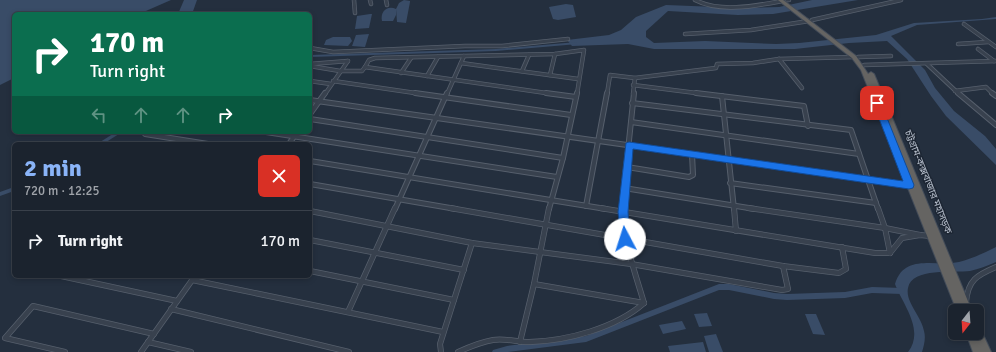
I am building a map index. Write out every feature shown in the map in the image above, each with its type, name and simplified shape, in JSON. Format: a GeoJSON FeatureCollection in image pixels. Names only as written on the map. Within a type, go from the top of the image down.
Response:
{"type":"FeatureCollection","features":[{"type":"Feature","properties":{"kind":"highway","name":"চট্টগ্রাম-কক্সবাজার মহাসড়ক"},"geometry":{"type":"LineString","coordinates":[[785,1],[856,57],[864,64],[873,78],[909,185],[935,248],[963,304]]}},
{"type":"Feature","properties":{"kind":"highway","name":"চট্টগ্রাম-কক্সবাজার মহাসড়ক"},"geometry":{"type":"LineString","coordinates":[[856,57],[891,129],[944,249],[956,290]]}},
{"type":"Feature","properties":{"kind":"highway"},"geometry":{"type":"LineString","coordinates":[[973,340],[978,352]]}},
{"type":"Feature","properties":{"kind":"highway"},"geometry":{"type":"LineString","coordinates":[[981,340],[986,352]]}},
{"type":"Feature","properties":{"kind":"street"},"geometry":{"type":"LineString","coordinates":[[354,0],[355,13]]}},
{"type":"Feature","properties":{"kind":"street"},"geometry":{"type":"LineString","coordinates":[[370,0],[371,4]]}},
{"type":"Feature","properties":{"kind":"street"},"geometry":{"type":"LineString","coordinates":[[386,0],[387,5]]}},
{"type":"Feature","properties":{"kind":"street"},"geometry":{"type":"LineString","coordinates":[[695,0],[699,4],[708,6],[744,6],[785,1]]}},
{"type":"Feature","properties":{"kind":"street"},"geometry":{"type":"LineString","coordinates":[[685,34],[751,30],[902,0]]}},
{"type":"Feature","properties":{"kind":"street"},"geometry":{"type":"LineString","coordinates":[[964,24],[996,47]]}},
{"type":"Feature","properties":{"kind":"street"},"geometry":{"type":"LineString","coordinates":[[312,48],[333,52],[465,46],[502,46],[568,38]]}},
{"type":"Feature","properties":{"kind":"street"},"geometry":{"type":"LineString","coordinates":[[958,44],[989,42]]}},
{"type":"Feature","properties":{"kind":"street"},"geometry":{"type":"LineString","coordinates":[[502,46],[505,54]]}},
{"type":"Feature","properties":{"kind":"street"},"geometry":{"type":"LineString","coordinates":[[978,49],[995,61]]}},
{"type":"Feature","properties":{"kind":"street"},"geometry":{"type":"LineString","coordinates":[[312,65],[340,71],[362,71],[369,60],[373,59],[505,54],[555,54],[584,50],[563,158],[551,200],[539,252],[534,284],[520,342]]}},
{"type":"Feature","properties":{"kind":"street"},"geometry":{"type":"LineString","coordinates":[[312,111],[348,61],[345,61],[348,51]]}},
{"type":"Feature","properties":{"kind":"street"},"geometry":{"type":"LineString","coordinates":[[550,74],[555,54]]}},
{"type":"Feature","properties":{"kind":"street"},"geometry":{"type":"LineString","coordinates":[[522,71],[529,55]]}},
{"type":"Feature","properties":{"kind":"street"},"geometry":{"type":"LineString","coordinates":[[348,312],[464,56]]}},
{"type":"Feature","properties":{"kind":"street"},"geometry":{"type":"LineString","coordinates":[[586,206],[610,75],[635,78],[716,68],[717,64],[753,63],[779,59],[891,56]]}},
{"type":"Feature","properties":{"kind":"street"},"geometry":{"type":"LineString","coordinates":[[427,76],[438,57]]}},
{"type":"Feature","properties":{"kind":"street"},"geometry":{"type":"LineString","coordinates":[[401,72],[412,58]]}},
{"type":"Feature","properties":{"kind":"street"},"geometry":{"type":"LineString","coordinates":[[779,59],[802,88]]}},
{"type":"Feature","properties":{"kind":"street"},"geometry":{"type":"LineString","coordinates":[[312,65],[345,61]]}},
{"type":"Feature","properties":{"kind":"street"},"geometry":{"type":"LineString","coordinates":[[864,64],[927,64],[995,61]]}},
{"type":"Feature","properties":{"kind":"street"},"geometry":{"type":"LineString","coordinates":[[461,63],[578,79]]}},
{"type":"Feature","properties":{"kind":"street"},"geometry":{"type":"LineString","coordinates":[[927,64],[955,91],[996,125]]}},
{"type":"Feature","properties":{"kind":"street"},"geometry":{"type":"LineString","coordinates":[[365,68],[576,97]]}},
{"type":"Feature","properties":{"kind":"street"},"geometry":{"type":"LineString","coordinates":[[635,78],[633,85],[623,212],[625,239],[644,303]]}},
{"type":"Feature","properties":{"kind":"street"},"geometry":{"type":"LineString","coordinates":[[312,81],[332,82],[571,115]]}},
{"type":"Feature","properties":{"kind":"street"},"geometry":{"type":"LineString","coordinates":[[633,85],[804,106],[808,126]]}},
{"type":"Feature","properties":{"kind":"street"},"geometry":{"type":"LineString","coordinates":[[955,91],[986,87],[996,96]]}},
{"type":"Feature","properties":{"kind":"street"},"geometry":{"type":"LineString","coordinates":[[722,96],[736,231]]}},
{"type":"Feature","properties":{"kind":"street"},"geometry":{"type":"LineString","coordinates":[[312,100],[909,185]]}},
{"type":"Feature","properties":{"kind":"street"},"geometry":{"type":"LineString","coordinates":[[632,103],[808,126],[851,130],[885,228],[890,253]]}},
{"type":"Feature","properties":{"kind":"street"},"geometry":{"type":"LineString","coordinates":[[312,120],[563,158]]}},
{"type":"Feature","properties":{"kind":"street"},"geometry":{"type":"LineString","coordinates":[[630,122],[860,154]]}},
{"type":"Feature","properties":{"kind":"street"},"geometry":{"type":"LineString","coordinates":[[145,134],[195,142]]}},
{"type":"Feature","properties":{"kind":"street"},"geometry":{"type":"LineString","coordinates":[[280,134],[557,177]]}},
{"type":"Feature","properties":{"kind":"street"},"geometry":{"type":"LineString","coordinates":[[290,142],[294,136]]}},
{"type":"Feature","properties":{"kind":"street"},"geometry":{"type":"LineString","coordinates":[[627,166],[689,177],[693,175],[692,154]]}},
{"type":"Feature","properties":{"kind":"street"},"geometry":{"type":"LineString","coordinates":[[312,160],[842,248],[875,253],[890,253]]}},
{"type":"Feature","properties":{"kind":"street"},"geometry":{"type":"LineString","coordinates":[[730,182],[876,203]]}},
{"type":"Feature","properties":{"kind":"street"},"geometry":{"type":"LineString","coordinates":[[312,184],[783,266],[843,272],[846,269],[842,248]]}},
{"type":"Feature","properties":{"kind":"street"},"geometry":{"type":"LineString","coordinates":[[624,188],[930,236]]}},
{"type":"Feature","properties":{"kind":"street"},"geometry":{"type":"LineString","coordinates":[[312,211],[472,243],[632,264],[782,290],[788,289],[783,266]]}},
{"type":"Feature","properties":{"kind":"street"},"geometry":{"type":"LineString","coordinates":[[890,253],[902,238],[920,235]]}},
{"type":"Feature","properties":{"kind":"street"},"geometry":{"type":"LineString","coordinates":[[312,240],[464,270]]}},
{"type":"Feature","properties":{"kind":"street"},"geometry":{"type":"LineString","coordinates":[[441,352],[440,344],[443,332],[472,243]]}},
{"type":"Feature","properties":{"kind":"street"},"geometry":{"type":"LineString","coordinates":[[965,304],[966,294],[970,282],[977,275],[996,267]]}},
{"type":"Feature","properties":{"kind":"street"},"geometry":{"type":"LineString","coordinates":[[312,271],[454,300]]}},
{"type":"Feature","properties":{"kind":"street"},"geometry":{"type":"LineString","coordinates":[[70,278],[177,301]]}},
{"type":"Feature","properties":{"kind":"street"},"geometry":{"type":"LineString","coordinates":[[141,352],[193,278],[443,332]]}},
{"type":"Feature","properties":{"kind":"street"},"geometry":{"type":"LineString","coordinates":[[534,284],[644,303]]}},
{"type":"Feature","properties":{"kind":"street"},"geometry":{"type":"LineString","coordinates":[[458,352],[485,341],[499,338],[520,342],[559,338],[583,332],[626,318],[638,310],[644,303]]}},
{"type":"Feature","properties":{"kind":"street"},"geometry":{"type":"LineString","coordinates":[[66,352],[5,338],[33,306],[154,334]]}},
{"type":"Feature","properties":{"kind":"street"},"geometry":{"type":"LineString","coordinates":[[171,309],[349,352]]}},
{"type":"Feature","properties":{"kind":"street"},"geometry":{"type":"LineString","coordinates":[[148,342],[191,352]]}},
{"type":"Feature","properties":{"kind":"water"},"geometry":{"type":"Polygon","coordinates":[[[0,0],[171,0],[144,12],[12,12],[12,79],[0,85],[0,0]]]}},
{"type":"Feature","properties":{"kind":"water"},"geometry":{"type":"Polygon","coordinates":[[[184,0],[197,0],[193,12],[179,12],[184,0]]]}},
{"type":"Feature","properties":{"kind":"water"},"geometry":{"type":"Polygon","coordinates":[[[404,0],[410,1],[406,23],[397,22],[396,9],[399,3],[404,0]]]}},
{"type":"Feature","properties":{"kind":"water"},"geometry":{"type":"Polygon","coordinates":[[[812,0],[858,0],[773,14],[738,15],[668,11],[646,31],[646,37],[654,43],[705,41],[776,44],[799,43],[876,35],[914,23],[996,17],[996,19],[917,25],[891,36],[925,70],[935,88],[954,111],[985,136],[996,149],[996,165],[946,116],[907,59],[887,41],[849,43],[795,49],[654,49],[628,44],[572,46],[567,40],[609,35],[621,30],[636,17],[666,5],[743,8],[779,7],[812,0]]]}},
{"type":"Feature","properties":{"kind":"water"},"geometry":{"type":"Polygon","coordinates":[[[566,4],[573,5],[576,17],[558,20],[553,19],[549,7],[566,4]]]}},
{"type":"Feature","properties":{"kind":"water"},"geometry":{"type":"Polygon","coordinates":[[[390,8],[396,9],[396,15],[393,21],[382,21],[382,15],[385,10],[390,8]]]}},
{"type":"Feature","properties":{"kind":"water"},"geometry":{"type":"Polygon","coordinates":[[[372,14],[369,28],[355,29],[357,16],[372,14]]]}},
{"type":"Feature","properties":{"kind":"water"},"geometry":{"type":"Polygon","coordinates":[[[369,34],[365,47],[352,46],[356,35],[369,34]]]}},
{"type":"Feature","properties":{"kind":"water"},"geometry":{"type":"Polygon","coordinates":[[[333,37],[350,37],[352,41],[348,46],[324,45],[326,40],[333,37]]]}},
{"type":"Feature","properties":{"kind":"water"},"geometry":{"type":"Polygon","coordinates":[[[996,247],[996,262],[989,265],[970,271],[934,272],[917,277],[911,281],[908,288],[909,299],[923,326],[925,339],[922,352],[908,352],[913,344],[913,326],[911,318],[895,284],[899,274],[906,268],[913,265],[922,263],[959,262],[978,256],[996,247]]]}},
{"type":"Feature","properties":{"kind":"water"},"geometry":{"type":"Polygon","coordinates":[[[707,313],[712,326],[699,327],[694,314],[707,313]]]}},
{"type":"Feature","properties":{"kind":"water"},"geometry":{"type":"Polygon","coordinates":[[[805,314],[816,314],[825,335],[813,334],[805,314]]]}},
{"type":"Feature","properties":{"kind":"water"},"geometry":{"type":"Polygon","coordinates":[[[682,321],[686,329],[663,334],[659,325],[682,321]]]}},
{"type":"Feature","properties":{"kind":"water"},"geometry":{"type":"Polygon","coordinates":[[[716,334],[723,352],[709,352],[704,336],[716,334]]]}},
{"type":"Feature","properties":{"kind":"water"},"geometry":{"type":"Polygon","coordinates":[[[703,342],[706,352],[670,352],[668,346],[703,342]]]}},
{"type":"Feature","properties":{"kind":"waterway"},"geometry":{"type":"LineString","coordinates":[[312,56],[496,50],[577,43]]}},
{"type":"Feature","properties":{"kind":"waterway"},"geometry":{"type":"LineString","coordinates":[[102,142],[116,134]]}},
{"type":"Feature","properties":{"kind":"waterway"},"geometry":{"type":"LineString","coordinates":[[0,194],[12,190]]}},
{"type":"Feature","properties":{"kind":"waterway"},"geometry":{"type":"LineString","coordinates":[[495,352],[507,349],[586,339],[719,287],[729,287],[774,296],[787,297],[845,295],[872,290],[902,291]]}},
{"type":"Feature","properties":{"kind":"route"},"geometry":{"type":"LineString","coordinates":[[625,239],[623,225],[624,188],[629,145],[909,185],[877,103]]}}]}
